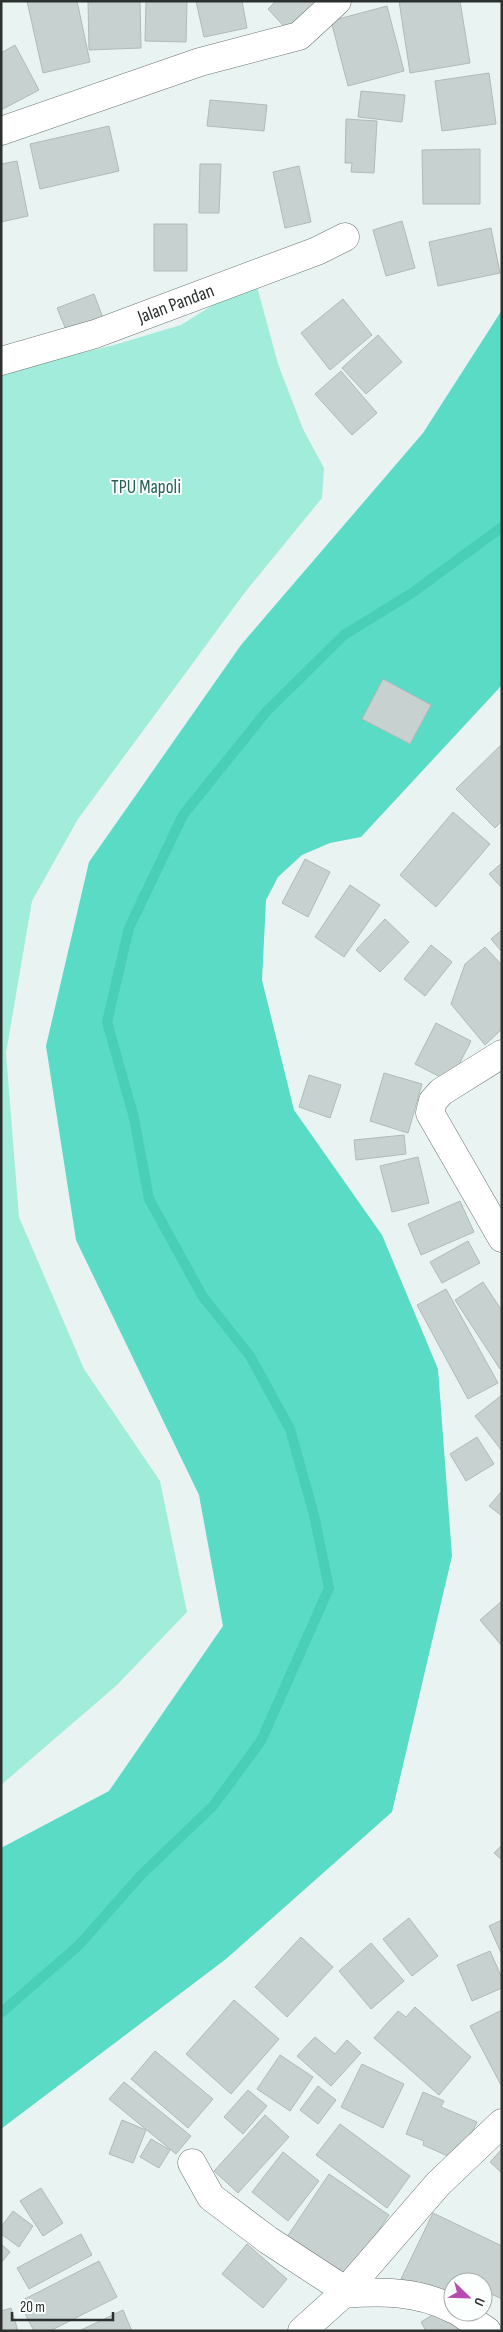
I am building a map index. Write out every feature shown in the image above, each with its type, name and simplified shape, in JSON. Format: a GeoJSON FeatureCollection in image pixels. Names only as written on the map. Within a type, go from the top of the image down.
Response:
{"type":"FeatureCollection","features":[{"type":"Feature","properties":{"kind":"street"},"geometry":{"type":"LineString","coordinates":[[1,131],[200,62],[299,36],[337,1]]}},
{"type":"Feature","properties":{"kind":"street","name":"Jalan Pandan"},"geometry":{"type":"LineString","coordinates":[[1,360],[95,334],[317,251],[345,236]]}},
{"type":"Feature","properties":{"kind":"street"},"geometry":{"type":"LineString","coordinates":[[502,1054],[441,1092],[433,1100],[430,1113],[502,1238]]}},
{"type":"Feature","properties":{"kind":"street"},"geometry":{"type":"LineString","coordinates":[[302,2331],[344,2293],[438,2184],[502,2123]]}},
{"type":"Feature","properties":{"kind":"street"},"geometry":{"type":"LineString","coordinates":[[192,2163],[211,2197],[268,2240],[344,2293],[380,2292],[417,2295],[443,2305]]}},
{"type":"Feature","properties":{"kind":"street"},"geometry":{"type":"LineString","coordinates":[[474,2322],[488,2331]]}},
{"type":"Feature","properties":{"kind":"green space","name":"TPU Mapoli"},"geometry":{"type":"Polygon","coordinates":[[[255,279],[278,364],[303,429],[324,468],[322,498],[246,591],[78,819],[32,901],[6,1053],[19,1217],[84,1369],[160,1481],[187,1612],[117,1685],[1,1785],[1,373],[114,345],[181,325],[255,279]]]}},
{"type":"Feature","properties":{"kind":"green space"},"geometry":{"type":"Polygon","coordinates":[[[502,310],[502,685],[361,837],[330,843],[302,855],[278,877],[266,900],[262,980],[294,1110],[382,1235],[438,1369],[452,1556],[392,1812],[226,1959],[1,2129],[1,1848],[109,1791],[223,1626],[199,1495],[76,1240],[46,1046],[89,862],[241,645],[423,433],[502,310]]]}},
{"type":"Feature","properties":{"kind":"building"},"geometry":{"type":"Polygon","coordinates":[[[27,1],[77,1],[90,62],[43,73],[27,1]]]}},
{"type":"Feature","properties":{"kind":"building"},"geometry":{"type":"Polygon","coordinates":[[[88,1],[140,1],[141,48],[89,50],[88,1]]]}},
{"type":"Feature","properties":{"kind":"building"},"geometry":{"type":"Polygon","coordinates":[[[146,1],[187,1],[186,42],[145,41],[146,1]]]}},
{"type":"Feature","properties":{"kind":"building"},"geometry":{"type":"Polygon","coordinates":[[[196,1],[242,1],[247,28],[204,37],[196,1]]]}},
{"type":"Feature","properties":{"kind":"building"},"geometry":{"type":"Polygon","coordinates":[[[276,1],[325,1],[291,34],[268,9],[276,1]]]}},
{"type":"Feature","properties":{"kind":"building"},"geometry":{"type":"Polygon","coordinates":[[[399,1],[460,1],[470,63],[410,73],[399,1]]]}},
{"type":"Feature","properties":{"kind":"building"},"geometry":{"type":"Polygon","coordinates":[[[387,6],[404,71],[348,86],[331,21],[387,6]]]}},
{"type":"Feature","properties":{"kind":"building"},"geometry":{"type":"Polygon","coordinates":[[[15,45],[39,90],[1,110],[1,53],[15,45]]]}},
{"type":"Feature","properties":{"kind":"building"},"geometry":{"type":"Polygon","coordinates":[[[489,73],[496,124],[442,131],[435,81],[489,73]]]}},
{"type":"Feature","properties":{"kind":"building"},"geometry":{"type":"Polygon","coordinates":[[[361,91],[405,95],[402,122],[358,117],[361,91]]]}},
{"type":"Feature","properties":{"kind":"building"},"geometry":{"type":"Polygon","coordinates":[[[210,100],[267,105],[264,131],[207,126],[210,100]]]}},
{"type":"Feature","properties":{"kind":"building"},"geometry":{"type":"Polygon","coordinates":[[[346,119],[377,121],[374,173],[351,172],[352,163],[345,163],[346,119]]]}},
{"type":"Feature","properties":{"kind":"building"},"geometry":{"type":"Polygon","coordinates":[[[109,126],[119,171],[40,189],[30,144],[109,126]]]}},
{"type":"Feature","properties":{"kind":"building"},"geometry":{"type":"Polygon","coordinates":[[[480,149],[480,204],[423,204],[422,150],[480,149]]]}},
{"type":"Feature","properties":{"kind":"building"},"geometry":{"type":"Polygon","coordinates":[[[17,161],[28,216],[1,222],[1,164],[17,161]]]}},
{"type":"Feature","properties":{"kind":"building"},"geometry":{"type":"Polygon","coordinates":[[[200,164],[221,164],[219,213],[199,213],[200,164]]]}},
{"type":"Feature","properties":{"kind":"building"},"geometry":{"type":"Polygon","coordinates":[[[299,166],[311,222],[285,228],[273,172],[299,166]]]}},
{"type":"Feature","properties":{"kind":"building"},"geometry":{"type":"Polygon","coordinates":[[[402,221],[415,268],[386,276],[373,230],[402,221]]]}},
{"type":"Feature","properties":{"kind":"building"},"geometry":{"type":"Polygon","coordinates":[[[154,224],[187,224],[187,271],[154,271],[154,224]]]}},
{"type":"Feature","properties":{"kind":"building"},"geometry":{"type":"Polygon","coordinates":[[[491,228],[500,273],[438,286],[429,242],[491,228]]]}},
{"type":"Feature","properties":{"kind":"building"},"geometry":{"type":"Polygon","coordinates":[[[94,294],[103,318],[67,332],[57,308],[94,294]]]}},
{"type":"Feature","properties":{"kind":"building"},"geometry":{"type":"Polygon","coordinates":[[[343,299],[372,335],[330,370],[301,333],[343,299]]]}},
{"type":"Feature","properties":{"kind":"building"},"geometry":{"type":"Polygon","coordinates":[[[378,335],[402,362],[366,394],[342,368],[378,335]]]}},
{"type":"Feature","properties":{"kind":"building"},"geometry":{"type":"Polygon","coordinates":[[[341,371],[377,413],[352,435],[315,394],[341,371]]]}},
{"type":"Feature","properties":{"kind":"building"},"geometry":{"type":"Polygon","coordinates":[[[383,679],[431,705],[410,744],[362,719],[383,679]]]}},
{"type":"Feature","properties":{"kind":"building"},"geometry":{"type":"Polygon","coordinates":[[[502,744],[502,821],[495,828],[456,789],[502,744]]]}},
{"type":"Feature","properties":{"kind":"building"},"geometry":{"type":"Polygon","coordinates":[[[453,812],[490,844],[436,907],[400,875],[453,812]]]}},
{"type":"Feature","properties":{"kind":"building"},"geometry":{"type":"Polygon","coordinates":[[[305,859],[330,872],[308,917],[282,903],[305,859]]]}},
{"type":"Feature","properties":{"kind":"building"},"geometry":{"type":"Polygon","coordinates":[[[502,863],[502,888],[489,874],[502,863]]]}},
{"type":"Feature","properties":{"kind":"building"},"geometry":{"type":"Polygon","coordinates":[[[350,885],[380,905],[344,957],[315,937],[350,885]]]}},
{"type":"Feature","properties":{"kind":"building"},"geometry":{"type":"Polygon","coordinates":[[[385,919],[409,942],[380,972],[356,950],[385,919]]]}},
{"type":"Feature","properties":{"kind":"building"},"geometry":{"type":"Polygon","coordinates":[[[502,930],[502,952],[491,939],[502,930]]]}},
{"type":"Feature","properties":{"kind":"building"},"geometry":{"type":"Polygon","coordinates":[[[431,945],[452,962],[425,996],[404,979],[431,945]]]}},
{"type":"Feature","properties":{"kind":"building"},"geometry":{"type":"Polygon","coordinates":[[[485,947],[502,965],[502,1029],[485,1045],[451,1004],[465,964],[485,947]]]}},
{"type":"Feature","properties":{"kind":"building"},"geometry":{"type":"Polygon","coordinates":[[[436,1023],[471,1041],[450,1082],[415,1064],[436,1023]]]}},
{"type":"Feature","properties":{"kind":"building"},"geometry":{"type":"Polygon","coordinates":[[[384,1073],[422,1084],[408,1133],[370,1121],[384,1073]]]}},
{"type":"Feature","properties":{"kind":"building"},"geometry":{"type":"Polygon","coordinates":[[[309,1075],[341,1085],[330,1118],[299,1107],[309,1075]]]}},
{"type":"Feature","properties":{"kind":"building"},"geometry":{"type":"Polygon","coordinates":[[[404,1135],[406,1154],[356,1160],[354,1140],[404,1135]]]}},
{"type":"Feature","properties":{"kind":"building"},"geometry":{"type":"Polygon","coordinates":[[[418,1157],[429,1203],[392,1212],[380,1166],[418,1157]]]}},
{"type":"Feature","properties":{"kind":"building"},"geometry":{"type":"Polygon","coordinates":[[[460,1201],[474,1232],[421,1255],[408,1224],[460,1201]]]}},
{"type":"Feature","properties":{"kind":"building"},"geometry":{"type":"Polygon","coordinates":[[[468,1241],[480,1263],[442,1283],[430,1262],[468,1241]]]}},
{"type":"Feature","properties":{"kind":"building"},"geometry":{"type":"Polygon","coordinates":[[[483,1282],[502,1311],[502,1368],[500,1369],[455,1300],[483,1282]]]}},
{"type":"Feature","properties":{"kind":"building"},"geometry":{"type":"Polygon","coordinates":[[[446,1289],[498,1383],[468,1399],[417,1305],[446,1289]]]}},
{"type":"Feature","properties":{"kind":"building"},"geometry":{"type":"Polygon","coordinates":[[[502,1395],[502,1451],[475,1416],[502,1395]]]}},
{"type":"Feature","properties":{"kind":"building"},"geometry":{"type":"Polygon","coordinates":[[[477,1437],[494,1464],[466,1481],[450,1454],[477,1437]]]}},
{"type":"Feature","properties":{"kind":"building"},"geometry":{"type":"Polygon","coordinates":[[[502,1491],[502,1516],[489,1506],[502,1491]]]}},
{"type":"Feature","properties":{"kind":"building"},"geometry":{"type":"Polygon","coordinates":[[[502,1601],[502,1646],[480,1620],[502,1601]]]}},
{"type":"Feature","properties":{"kind":"building"},"geometry":{"type":"Polygon","coordinates":[[[502,1845],[502,1860],[494,1853],[502,1845]]]}},
{"type":"Feature","properties":{"kind":"building"},"geometry":{"type":"Polygon","coordinates":[[[409,1918],[438,1956],[412,1976],[383,1939],[409,1918]]]}},
{"type":"Feature","properties":{"kind":"building"},"geometry":{"type":"Polygon","coordinates":[[[502,1920],[502,1955],[489,1926],[502,1920]]]}},
{"type":"Feature","properties":{"kind":"building"},"geometry":{"type":"Polygon","coordinates":[[[301,1937],[333,1967],[287,2017],[255,1987],[301,1937]]]}},
{"type":"Feature","properties":{"kind":"building"},"geometry":{"type":"Polygon","coordinates":[[[371,1943],[404,1981],[371,2009],[339,1971],[371,1943]]]}},
{"type":"Feature","properties":{"kind":"building"},"geometry":{"type":"Polygon","coordinates":[[[490,1951],[502,1978],[502,1988],[472,2001],[457,1965],[490,1951]]]}},
{"type":"Feature","properties":{"kind":"building"},"geometry":{"type":"Polygon","coordinates":[[[234,2000],[279,2039],[231,2094],[186,2054],[234,2000]]]}},
{"type":"Feature","properties":{"kind":"building"},"geometry":{"type":"Polygon","coordinates":[[[415,2007],[471,2057],[439,2095],[374,2038],[398,2011],[406,2017],[415,2007]]]}},
{"type":"Feature","properties":{"kind":"building"},"geometry":{"type":"Polygon","coordinates":[[[502,2010],[502,2087],[470,2026],[502,2010]]]}},
{"type":"Feature","properties":{"kind":"building"},"geometry":{"type":"Polygon","coordinates":[[[315,2037],[335,2054],[347,2040],[361,2053],[331,2086],[297,2056],[315,2037]]]}},
{"type":"Feature","properties":{"kind":"building"},"geometry":{"type":"Polygon","coordinates":[[[155,2051],[213,2099],[188,2128],[131,2079],[155,2051]]]}},
{"type":"Feature","properties":{"kind":"building"},"geometry":{"type":"Polygon","coordinates":[[[280,2055],[313,2077],[290,2111],[257,2089],[280,2055]]]}},
{"type":"Feature","properties":{"kind":"building"},"geometry":{"type":"Polygon","coordinates":[[[362,2064],[404,2084],[383,2128],[341,2107],[362,2064]]]}},
{"type":"Feature","properties":{"kind":"building"},"geometry":{"type":"Polygon","coordinates":[[[124,2082],[191,2136],[176,2154],[109,2099],[124,2082]]]}},
{"type":"Feature","properties":{"kind":"building"},"geometry":{"type":"Polygon","coordinates":[[[318,2086],[336,2100],[318,2124],[300,2110],[318,2086]]]}},
{"type":"Feature","properties":{"kind":"building"},"geometry":{"type":"Polygon","coordinates":[[[248,2090],[267,2106],[243,2134],[224,2117],[248,2090]]]}},
{"type":"Feature","properties":{"kind":"building"},"geometry":{"type":"Polygon","coordinates":[[[423,2092],[444,2101],[441,2107],[477,2122],[459,2161],[423,2145],[424,2141],[406,2134],[423,2092]]]}},
{"type":"Feature","properties":{"kind":"building"},"geometry":{"type":"Polygon","coordinates":[[[265,2115],[289,2137],[238,2193],[214,2171],[265,2115]]]}},
{"type":"Feature","properties":{"kind":"building"},"geometry":{"type":"Polygon","coordinates":[[[122,2120],[146,2130],[133,2163],[109,2154],[122,2120]]]}},
{"type":"Feature","properties":{"kind":"building"},"geometry":{"type":"Polygon","coordinates":[[[340,2124],[410,2176],[387,2208],[316,2155],[340,2124]]]}},
{"type":"Feature","properties":{"kind":"building"},"geometry":{"type":"Polygon","coordinates":[[[151,2139],[170,2150],[159,2168],[140,2157],[151,2139]]]}},
{"type":"Feature","properties":{"kind":"building"},"geometry":{"type":"Polygon","coordinates":[[[502,2149],[502,2173],[490,2162],[502,2149]]]}},
{"type":"Feature","properties":{"kind":"building"},"geometry":{"type":"Polygon","coordinates":[[[283,2152],[319,2181],[288,2221],[252,2192],[283,2152]]]}},
{"type":"Feature","properties":{"kind":"building"},"geometry":{"type":"Polygon","coordinates":[[[329,2174],[389,2215],[347,2278],[287,2237],[329,2174]]]}},
{"type":"Feature","properties":{"kind":"building"},"geometry":{"type":"Polygon","coordinates":[[[41,2188],[63,2223],[43,2236],[20,2201],[41,2188]]]}},
{"type":"Feature","properties":{"kind":"building"},"geometry":{"type":"Polygon","coordinates":[[[13,2211],[33,2226],[19,2247],[1,2234],[1,2227],[13,2211]]]}},
{"type":"Feature","properties":{"kind":"building"},"geometry":{"type":"Polygon","coordinates":[[[433,2213],[502,2246],[502,2299],[493,2295],[493,2272],[443,2272],[443,2299],[401,2279],[433,2213]]]}},
{"type":"Feature","properties":{"kind":"building"},"geometry":{"type":"Polygon","coordinates":[[[81,2234],[92,2255],[29,2289],[17,2268],[81,2234]]]}},
{"type":"Feature","properties":{"kind":"building"},"geometry":{"type":"Polygon","coordinates":[[[1,2244],[10,2252],[1,2263],[1,2244]]]}},
{"type":"Feature","properties":{"kind":"building"},"geometry":{"type":"Polygon","coordinates":[[[247,2244],[287,2279],[263,2308],[222,2274],[247,2244]]]}},
{"type":"Feature","properties":{"kind":"building"},"geometry":{"type":"Polygon","coordinates":[[[99,2261],[117,2297],[50,2331],[34,2331],[19,2302],[99,2261]]]}},
{"type":"Feature","properties":{"kind":"building"},"geometry":{"type":"Polygon","coordinates":[[[11,2308],[18,2331],[1,2331],[1,2311],[11,2308]]]}},
{"type":"Feature","properties":{"kind":"building"},"geometry":{"type":"Polygon","coordinates":[[[443,2308],[443,2322],[454,2322],[459,2331],[426,2331],[421,2322],[443,2308]]]}},
{"type":"Feature","properties":{"kind":"building"},"geometry":{"type":"Polygon","coordinates":[[[123,2310],[132,2331],[79,2331],[123,2310]]]}},
{"type":"Feature","properties":{"kind":"waterway"},"geometry":{"type":"LineString","coordinates":[[1,2013],[79,1945],[141,1875],[213,1806],[261,1741],[329,1588],[314,1515],[290,1429],[250,1356],[203,1297],[149,1199],[134,1118],[107,1022],[129,928],[183,815],[266,712],[344,635],[412,593],[502,527]]}}]}
